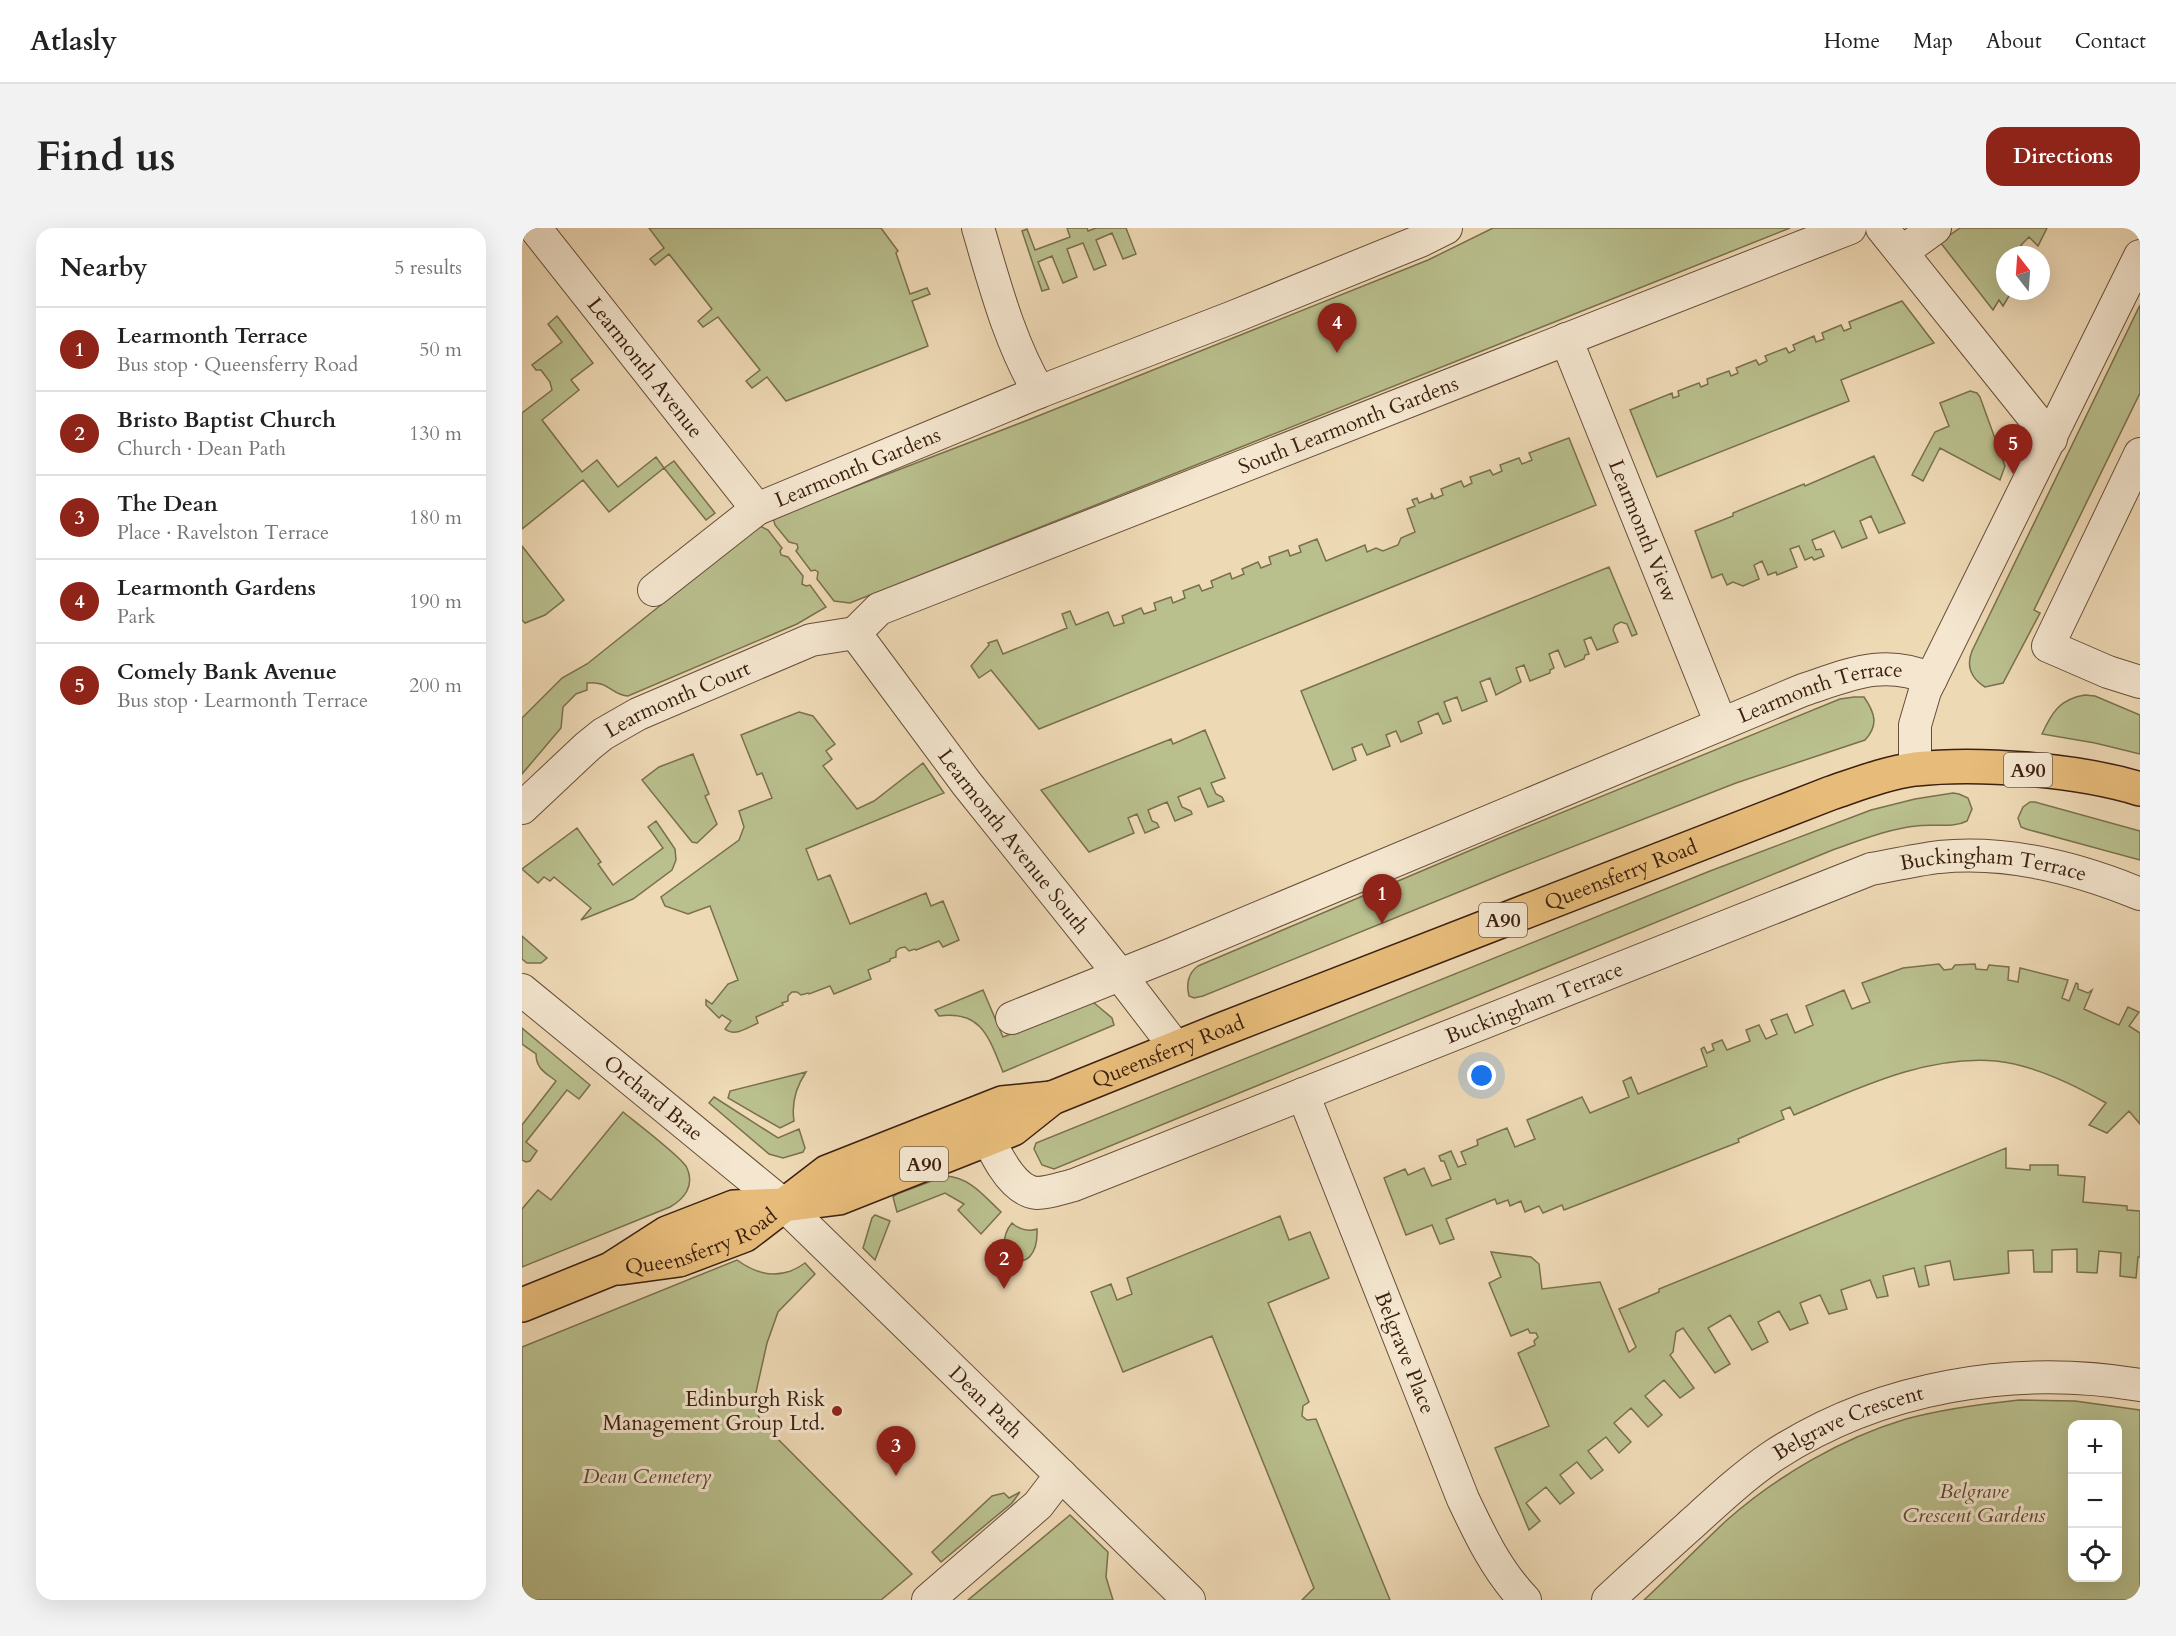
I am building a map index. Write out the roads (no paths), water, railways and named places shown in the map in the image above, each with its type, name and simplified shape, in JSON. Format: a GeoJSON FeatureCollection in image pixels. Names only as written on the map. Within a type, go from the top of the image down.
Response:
{"type":"FeatureCollection","features":[{"type":"Feature","properties":{"kind":"main road","name":"Queensferry Road"},"geometry":{"type":"LineString","coordinates":[[522,1305],[611,1269],[667,1233],[734,1207],[839,1198],[983,1126],[1013,1129],[1052,1098],[1831,793],[1887,775],[1915,770],[1980,768],[2051,772],[2140,789]]}},
{"type":"Feature","properties":{"kind":"street","name":"Learmonth Avenue"},"geometry":{"type":"LineString","coordinates":[[534,228],[757,509]]}},
{"type":"Feature","properties":{"kind":"street"},"geometry":{"type":"LineString","coordinates":[[978,228],[1010,334],[1039,392]]}},
{"type":"Feature","properties":{"kind":"street","name":"South Learmonth Gardens"},"geometry":{"type":"LineString","coordinates":[[855,633],[879,609],[1850,228]]}},
{"type":"Feature","properties":{"kind":"street"},"geometry":{"type":"LineString","coordinates":[[1882,228],[2051,439]]}},
{"type":"Feature","properties":{"kind":"street"},"geometry":{"type":"LineString","coordinates":[[1902,252],[1935,228]]}},
{"type":"Feature","properties":{"kind":"street","name":"Learmonth Gardens"},"geometry":{"type":"LineString","coordinates":[[654,590],[757,509],[1039,392],[1233,317],[1427,232]]}},
{"type":"Feature","properties":{"kind":"street","name":"Learmonth Terrace"},"geometry":{"type":"LineString","coordinates":[[1915,770],[1917,717],[1920,702],[2140,256]]}},
{"type":"Feature","properties":{"kind":"street","name":"Learmonth View"},"geometry":{"type":"LineString","coordinates":[[1566,339],[1721,724]]}},
{"type":"Feature","properties":{"kind":"street"},"geometry":{"type":"LineString","coordinates":[[2140,454],[2048,646],[2108,672],[2140,682]]}},
{"type":"Feature","properties":{"kind":"street","name":"Learmonth Court"},"geometry":{"type":"LineString","coordinates":[[522,808],[588,746],[603,734],[638,714],[811,640],[855,633]]}},
{"type":"Feature","properties":{"kind":"street","name":"Learmonth Avenue South"},"geometry":{"type":"LineString","coordinates":[[855,633],[967,784],[1176,1048]]}},
{"type":"Feature","properties":{"kind":"street","name":"Learmonth Terrace"},"geometry":{"type":"LineString","coordinates":[[1012,1018],[1803,690],[1866,670],[1891,668],[1916,672],[1931,679]]}},
{"type":"Feature","properties":{"kind":"street","name":"Buckingham Terrace"},"geometry":{"type":"LineString","coordinates":[[983,1126],[1005,1170],[1017,1183],[1034,1193],[1048,1192],[1074,1185],[1871,869],[1940,857],[1991,857],[2060,867],[2140,894]]}},
{"type":"Feature","properties":{"kind":"street","name":"Orchard Brae"},"geometry":{"type":"LineString","coordinates":[[522,990],[784,1204]]}},
{"type":"Feature","properties":{"kind":"street","name":"Belgrave Place"},"geometry":{"type":"LineString","coordinates":[[1303,1094],[1463,1499],[1494,1559],[1525,1600]]}},
{"type":"Feature","properties":{"kind":"street","name":"Dean Path"},"geometry":{"type":"LineString","coordinates":[[784,1204],[1189,1600]]}},
{"type":"Feature","properties":{"kind":"street","name":"Belgrave Crescent"},"geometry":{"type":"LineString","coordinates":[[1608,1600],[1730,1489],[1771,1457],[1809,1435],[1867,1408],[1924,1391],[1990,1380],[2070,1377],[2140,1385]]}},
{"type":"Feature","properties":{"kind":"street"},"geometry":{"type":"LineString","coordinates":[[928,1600],[1038,1505],[1061,1475]]}},
{"type":"Feature","properties":{"kind":"place","name":"Learmonth Gardens"},"geometry":{"type":"Point","coordinates":[1337,353]}},
{"type":"Feature","properties":{"kind":"place","name":"Comely Bank Avenue"},"geometry":{"type":"Point","coordinates":[2013,474]}},
{"type":"Feature","properties":{"kind":"place","name":"Learmonth Terrace"},"geometry":{"type":"Point","coordinates":[1382,924]}},
{"type":"Feature","properties":{"kind":"place","name":"Bristo Baptist Church"},"geometry":{"type":"Point","coordinates":[1004,1289]}},
{"type":"Feature","properties":{"kind":"place","name":"Edinburgh Risk Management Group Ltd."},"geometry":{"type":"Point","coordinates":[837,1411]}},
{"type":"Feature","properties":{"kind":"place","name":"The Dean"},"geometry":{"type":"Point","coordinates":[896,1476]}},
{"type":"Feature","properties":{"kind":"park label","name":"Dean Cemetery"},"geometry":{"type":"Point","coordinates":[647,1476]}},
{"type":"Feature","properties":{"kind":"park label","name":"Belgrave Crescent Gardens"},"geometry":{"type":"Point","coordinates":[1974,1503]}}]}
